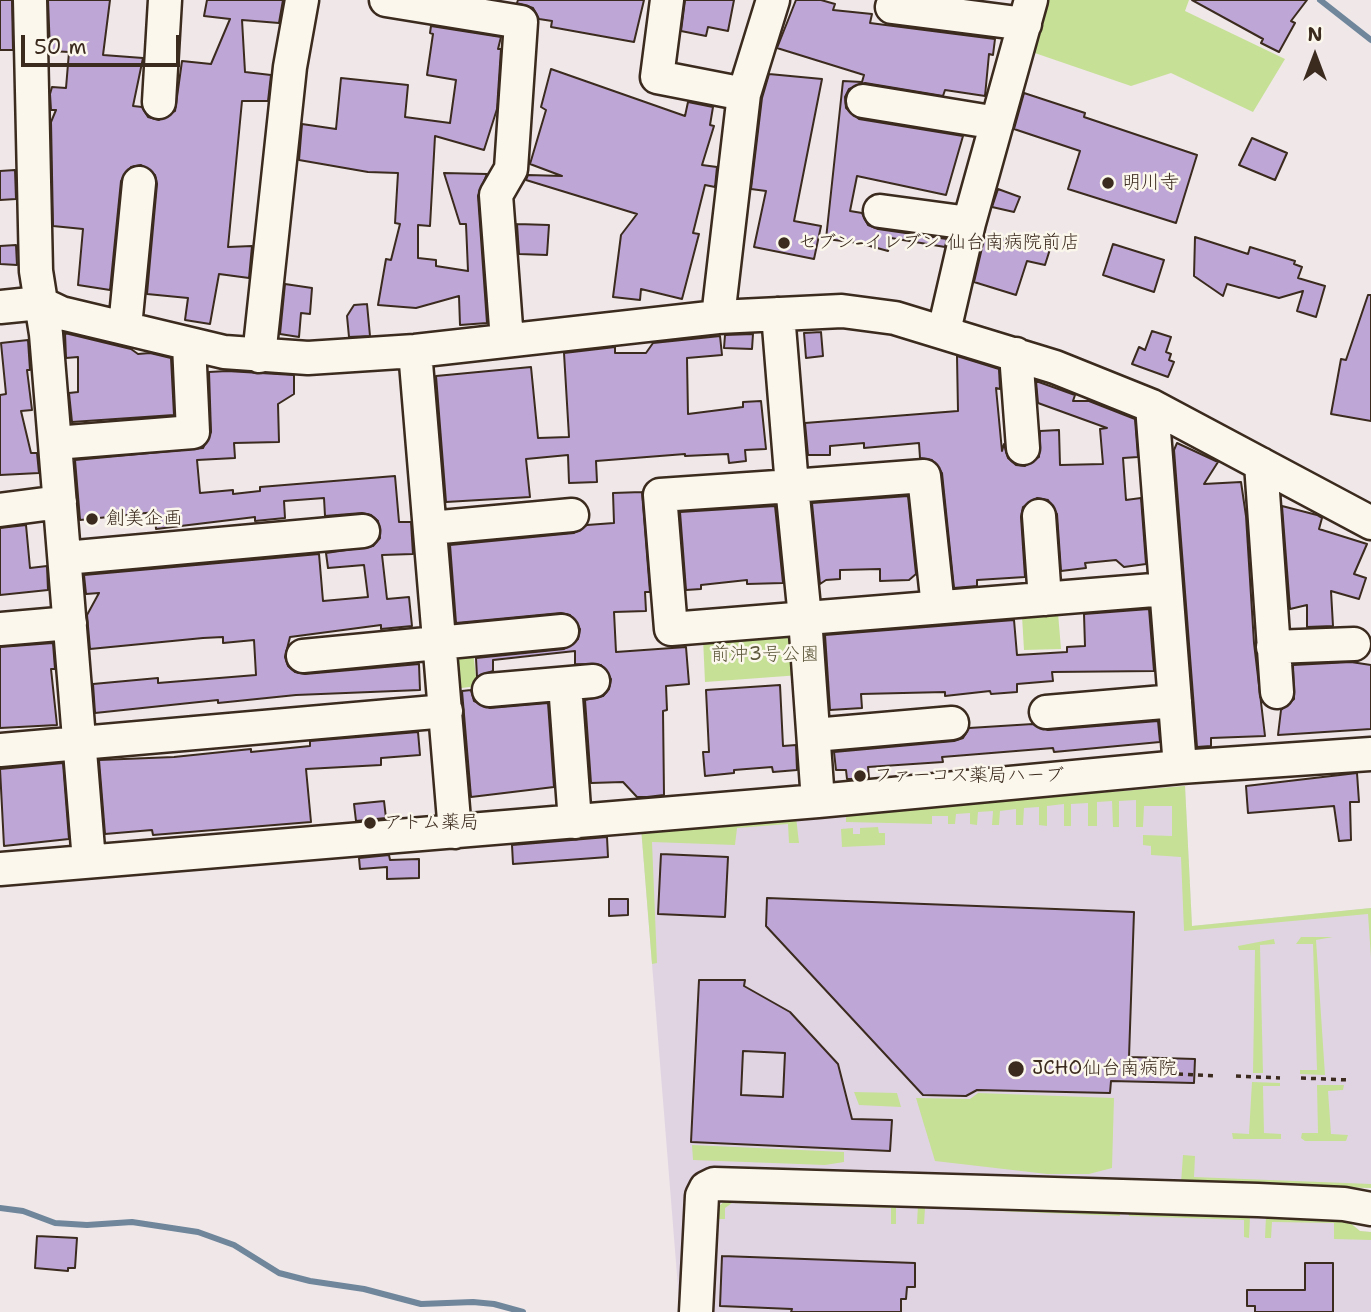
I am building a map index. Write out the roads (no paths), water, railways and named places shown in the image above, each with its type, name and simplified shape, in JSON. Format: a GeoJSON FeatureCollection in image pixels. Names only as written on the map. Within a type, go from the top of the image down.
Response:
{"type":"FeatureCollection","features":[{"type":"Feature","properties":{"kind":"street"},"geometry":{"type":"LineString","coordinates":[[30,0],[36,271],[55,443],[89,861]]}},
{"type":"Feature","properties":{"kind":"street"},"geometry":{"type":"LineString","coordinates":[[159,102],[165,0]]}},
{"type":"Feature","properties":{"kind":"street"},"geometry":{"type":"LineString","coordinates":[[259,356],[290,67],[302,0]]}},
{"type":"Feature","properties":{"kind":"street"},"geometry":{"type":"LineString","coordinates":[[386,0],[521,22],[511,169],[496,195],[508,341]]}},
{"type":"Feature","properties":{"kind":"street"},"geometry":{"type":"LineString","coordinates":[[667,0],[657,78],[744,94]]}},
{"type":"Feature","properties":{"kind":"street"},"geometry":{"type":"LineString","coordinates":[[718,317],[744,94],[773,0]]}},
{"type":"Feature","properties":{"kind":"street"},"geometry":{"type":"LineString","coordinates":[[892,7],[1028,12],[969,223],[944,331]]}},
{"type":"Feature","properties":{"kind":"street"},"geometry":{"type":"LineString","coordinates":[[863,101],[997,123]]}},
{"type":"Feature","properties":{"kind":"street"},"geometry":{"type":"LineString","coordinates":[[125,327],[139,183]]}},
{"type":"Feature","properties":{"kind":"street"},"geometry":{"type":"LineString","coordinates":[[880,211],[969,223]]}},
{"type":"Feature","properties":{"kind":"street"},"geometry":{"type":"LineString","coordinates":[[0,307],[40,303],[61,313],[189,344],[259,356],[308,358],[415,351],[718,317],[842,310],[895,318],[1016,354],[1152,406],[1371,523]]}},
{"type":"Feature","properties":{"kind":"street"},"geometry":{"type":"LineString","coordinates":[[779,314],[818,801]]}},
{"type":"Feature","properties":{"kind":"street"},"geometry":{"type":"LineString","coordinates":[[55,443],[193,432],[189,344]]}},
{"type":"Feature","properties":{"kind":"street"},"geometry":{"type":"LineString","coordinates":[[415,351],[456,832]]}},
{"type":"Feature","properties":{"kind":"street"},"geometry":{"type":"LineString","coordinates":[[1016,354],[1023,448]]}},
{"type":"Feature","properties":{"kind":"street"},"geometry":{"type":"LineString","coordinates":[[1152,406],[1180,767]]}},
{"type":"Feature","properties":{"kind":"street"},"geometry":{"type":"LineString","coordinates":[[1261,464],[1277,692]]}},
{"type":"Feature","properties":{"kind":"street"},"geometry":{"type":"LineString","coordinates":[[939,607],[924,476],[660,495],[671,629],[1166,589]]}},
{"type":"Feature","properties":{"kind":"street"},"geometry":{"type":"LineString","coordinates":[[0,510],[60,502]]}},
{"type":"Feature","properties":{"kind":"street"},"geometry":{"type":"LineString","coordinates":[[430,528],[572,515]]}},
{"type":"Feature","properties":{"kind":"street"},"geometry":{"type":"LineString","coordinates":[[1040,516],[1045,598]]}},
{"type":"Feature","properties":{"kind":"street"},"geometry":{"type":"LineString","coordinates":[[65,558],[363,530]]}},
{"type":"Feature","properties":{"kind":"street"},"geometry":{"type":"LineString","coordinates":[[0,629],[70,623]]}},
{"type":"Feature","properties":{"kind":"street"},"geometry":{"type":"LineString","coordinates":[[303,656],[562,631]]}},
{"type":"Feature","properties":{"kind":"street"},"geometry":{"type":"LineString","coordinates":[[1273,646],[1354,644]]}},
{"type":"Feature","properties":{"kind":"street"},"geometry":{"type":"LineString","coordinates":[[489,690],[579,682],[575,822]]}},
{"type":"Feature","properties":{"kind":"street"},"geometry":{"type":"LineString","coordinates":[[1046,712],[1175,702]]}},
{"type":"Feature","properties":{"kind":"street"},"geometry":{"type":"LineString","coordinates":[[0,750],[446,711]]}},
{"type":"Feature","properties":{"kind":"street"},"geometry":{"type":"LineString","coordinates":[[814,735],[952,723]]}},
{"type":"Feature","properties":{"kind":"street"},"geometry":{"type":"LineString","coordinates":[[0,869],[818,801],[1180,767],[1371,754]]}},
{"type":"Feature","properties":{"kind":"street"},"geometry":{"type":"LineString","coordinates":[[696,1312],[702,1196],[706,1188],[714,1184],[1258,1200],[1344,1204],[1371,1209]]}},
{"type":"Feature","properties":{"kind":"waterway"},"geometry":{"type":"LineString","coordinates":[[1320,0],[1371,40]]}},
{"type":"Feature","properties":{"kind":"waterway"},"geometry":{"type":"LineString","coordinates":[[0,1208],[23,1211],[55,1223],[87,1225],[132,1222],[198,1232],[234,1245],[279,1273],[310,1281],[364,1289],[421,1304],[473,1302],[494,1304],[523,1312]]}},
{"type":"Feature","properties":{"kind":"place","name":"明川寺"},"geometry":{"type":"Point","coordinates":[1108,183]}},
{"type":"Feature","properties":{"kind":"place","name":"セブン-イレブン 仙台南病院前店"},"geometry":{"type":"Point","coordinates":[784,243]}},
{"type":"Feature","properties":{"kind":"place","name":"創美企画"},"geometry":{"type":"Point","coordinates":[92,519]}},
{"type":"Feature","properties":{"kind":"place","name":"ファーコス薬局ハーブ"},"geometry":{"type":"Point","coordinates":[860,776]}},
{"type":"Feature","properties":{"kind":"place","name":"アトム薬局"},"geometry":{"type":"Point","coordinates":[370,823]}},
{"type":"Feature","properties":{"kind":"place","name":"JCHO仙台南病院"},"geometry":{"type":"Point","coordinates":[1016,1069]}},
{"type":"Feature","properties":{"kind":"park label","name":"前沖3号公園"},"geometry":{"type":"Point","coordinates":[765,655]}}]}
